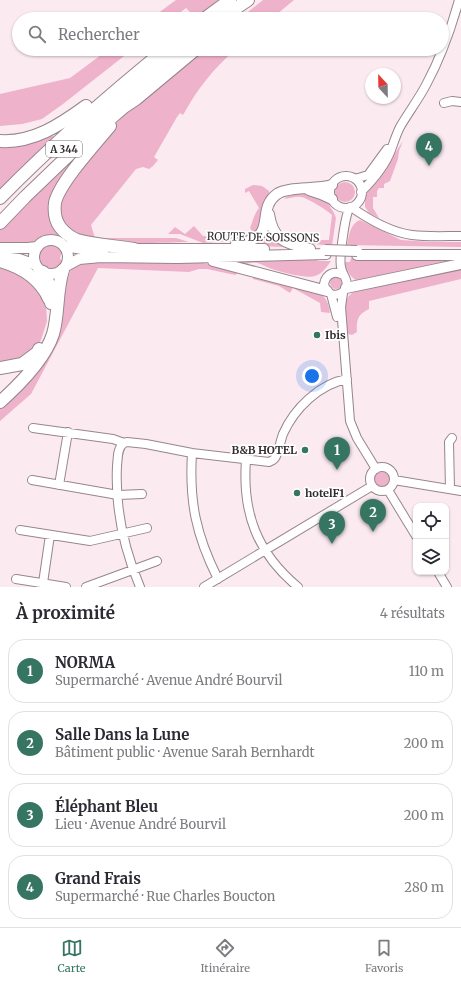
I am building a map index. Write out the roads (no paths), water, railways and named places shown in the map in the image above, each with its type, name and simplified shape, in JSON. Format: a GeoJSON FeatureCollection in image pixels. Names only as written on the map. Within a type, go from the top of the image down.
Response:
{"type":"FeatureCollection","features":[{"type":"Feature","properties":{"kind":"highway"},"geometry":{"type":"LineString","coordinates":[[214,12],[230,0]]}},
{"type":"Feature","properties":{"kind":"highway"},"geometry":{"type":"LineString","coordinates":[[230,12],[248,0]]}},
{"type":"Feature","properties":{"kind":"highway"},"geometry":{"type":"LineString","coordinates":[[241,12],[257,0]]}},
{"type":"Feature","properties":{"kind":"highway","name":"A 344"},"geometry":{"type":"LineString","coordinates":[[0,198],[67,133],[113,92],[157,56]]}},
{"type":"Feature","properties":{"kind":"highway","name":"A 344"},"geometry":{"type":"LineString","coordinates":[[0,212],[74,138],[171,56]]}},
{"type":"Feature","properties":{"kind":"highway"},"geometry":{"type":"LineString","coordinates":[[0,223],[74,150],[124,107],[136,99],[188,56]]}},
{"type":"Feature","properties":{"kind":"highway"},"geometry":{"type":"LineString","coordinates":[[0,141],[18,141],[46,132],[64,122],[99,97],[113,92]]}},
{"type":"Feature","properties":{"kind":"highway"},"geometry":{"type":"LineString","coordinates":[[134,249],[76,240],[58,224],[55,211],[59,192],[66,182],[111,125],[136,99]]}},
{"type":"Feature","properties":{"kind":"highway"},"geometry":{"type":"LineString","coordinates":[[0,261],[17,267],[35,279],[46,292],[51,304]]}},
{"type":"Feature","properties":{"kind":"highway"},"geometry":{"type":"LineString","coordinates":[[0,368],[22,364],[38,352],[48,331],[51,317],[49,284],[39,268]]}},
{"type":"Feature","properties":{"kind":"highway"},"geometry":{"type":"LineString","coordinates":[[0,402],[34,366],[42,355],[53,334],[58,291],[65,268]]}},
{"type":"Feature","properties":{"kind":"main road"},"geometry":{"type":"LineString","coordinates":[[209,248],[245,243],[253,240],[261,233],[264,227],[268,206],[278,194],[287,190],[332,185]]}},
{"type":"Feature","properties":{"kind":"main road"},"geometry":{"type":"LineString","coordinates":[[305,189],[321,194],[335,202]]}},
{"type":"Feature","properties":{"kind":"main road"},"geometry":{"type":"LineString","coordinates":[[274,198],[270,206],[269,214],[275,235],[286,242],[310,249]]}},
{"type":"Feature","properties":{"kind":"main road"},"geometry":{"type":"LineString","coordinates":[[0,257],[30,262],[39,268],[53,274],[65,268],[69,256],[65,246],[62,243],[53,240],[44,241],[37,247],[35,252],[34,259],[39,268]]}},
{"type":"Feature","properties":{"kind":"main road","name":"ROUTE DE SOISSONS"},"geometry":{"type":"LineString","coordinates":[[65,246],[82,249],[310,249],[326,252]]}},
{"type":"Feature","properties":{"kind":"main road"},"geometry":{"type":"LineString","coordinates":[[0,248],[37,247]]}},
{"type":"Feature","properties":{"kind":"main road","name":"ROUTE DE SOISSONS"},"geometry":{"type":"LineString","coordinates":[[65,268],[73,261],[88,257],[178,258],[326,252],[461,255]]}},
{"type":"Feature","properties":{"kind":"main road","name":"ROUTE DE SOISSONS"},"geometry":{"type":"LineString","coordinates":[[357,253],[461,252]]}},
{"type":"Feature","properties":{"kind":"main road"},"geometry":{"type":"LineString","coordinates":[[178,258],[224,263],[329,293]]}},
{"type":"Feature","properties":{"kind":"main road"},"geometry":{"type":"LineString","coordinates":[[345,291],[461,264]]}},
{"type":"Feature","properties":{"kind":"street"},"geometry":{"type":"LineString","coordinates":[[449,33],[459,0]]}},
{"type":"Feature","properties":{"kind":"street"},"geometry":{"type":"LineString","coordinates":[[355,179],[368,175],[394,141],[433,71],[439,56]]}},
{"type":"Feature","properties":{"kind":"street"},"geometry":{"type":"LineString","coordinates":[[444,103],[452,101],[461,102]]}},
{"type":"Feature","properties":{"kind":"street"},"geometry":{"type":"LineString","coordinates":[[376,469],[357,438],[350,421],[341,307],[347,281],[343,275],[340,263],[346,215],[350,207],[354,205],[361,196],[384,163],[391,151],[394,141]]}},
{"type":"Feature","properties":{"kind":"street"},"geometry":{"type":"LineString","coordinates":[[347,379],[336,307],[324,284],[330,274],[336,258],[339,239],[340,215],[330,193],[335,180],[343,176],[352,177],[360,185],[362,210],[365,216]]}},
{"type":"Feature","properties":{"kind":"street"},"geometry":{"type":"LineString","coordinates":[[335,202],[344,207],[350,207],[392,229],[410,234],[461,236]]}},
{"type":"Feature","properties":{"kind":"street"},"geometry":{"type":"LineString","coordinates":[[343,239],[352,218],[355,216],[365,216]]}},
{"type":"Feature","properties":{"kind":"street"},"geometry":{"type":"LineString","coordinates":[[330,274],[337,272],[343,275]]}},
{"type":"Feature","properties":{"kind":"street"},"geometry":{"type":"LineString","coordinates":[[329,293],[339,295],[345,291]]}},
{"type":"Feature","properties":{"kind":"street"},"geometry":{"type":"LineString","coordinates":[[33,428],[113,439],[124,443],[130,442],[146,444],[192,453],[271,462],[277,455],[283,435],[298,410],[322,389],[336,381],[347,379]]}},
{"type":"Feature","properties":{"kind":"street"},"geometry":{"type":"LineString","coordinates":[[59,484],[68,432]]}},
{"type":"Feature","properties":{"kind":"street"},"geometry":{"type":"LineString","coordinates":[[450,489],[449,442],[452,438]]}},
{"type":"Feature","properties":{"kind":"street"},"geometry":{"type":"LineString","coordinates":[[124,443],[120,446],[118,456],[118,495],[123,534],[133,570],[140,587]]}},
{"type":"Feature","properties":{"kind":"street"},"geometry":{"type":"LineString","coordinates":[[192,453],[191,485],[194,513],[201,541],[218,579]]}},
{"type":"Feature","properties":{"kind":"street"},"geometry":{"type":"LineString","coordinates":[[246,460],[245,484],[248,507],[255,530],[265,551],[278,568],[298,587]]}},
{"type":"Feature","properties":{"kind":"street"},"geometry":{"type":"LineString","coordinates":[[386,468],[393,475],[394,480],[393,484],[388,490],[379,491],[372,486],[370,477],[376,469],[386,468]]}},
{"type":"Feature","properties":{"kind":"street"},"geometry":{"type":"LineString","coordinates":[[32,480],[118,495],[142,494]]}},
{"type":"Feature","properties":{"kind":"street"},"geometry":{"type":"LineString","coordinates":[[394,480],[461,491]]}},
{"type":"Feature","properties":{"kind":"street"},"geometry":{"type":"LineString","coordinates":[[204,587],[372,486]]}},
{"type":"Feature","properties":{"kind":"street"},"geometry":{"type":"LineString","coordinates":[[388,490],[413,531]]}},
{"type":"Feature","properties":{"kind":"street"},"geometry":{"type":"LineString","coordinates":[[20,530],[90,541],[147,528]]}},
{"type":"Feature","properties":{"kind":"street"},"geometry":{"type":"LineString","coordinates":[[43,583],[50,535]]}},
{"type":"Feature","properties":{"kind":"street"},"geometry":{"type":"LineString","coordinates":[[86,587],[157,561]]}},
{"type":"Feature","properties":{"kind":"street"},"geometry":{"type":"LineString","coordinates":[[440,575],[446,587]]}},
{"type":"Feature","properties":{"kind":"street"},"geometry":{"type":"LineString","coordinates":[[16,579],[66,587]]}},
{"type":"Feature","properties":{"kind":"place","name":"Grand Frais"},"geometry":{"type":"Point","coordinates":[429,166]}},
{"type":"Feature","properties":{"kind":"place","name":"Ibis"},"geometry":{"type":"Point","coordinates":[317,335]}},
{"type":"Feature","properties":{"kind":"place","name":"B&B HOTEL"},"geometry":{"type":"Point","coordinates":[305,450]}},
{"type":"Feature","properties":{"kind":"place","name":"NORMA"},"geometry":{"type":"Point","coordinates":[337,470]}},
{"type":"Feature","properties":{"kind":"place","name":"hotelF1"},"geometry":{"type":"Point","coordinates":[297,493]}},
{"type":"Feature","properties":{"kind":"place","name":"Salle Dans la Lune"},"geometry":{"type":"Point","coordinates":[373,532]}},
{"type":"Feature","properties":{"kind":"place","name":"Éléphant Bleu"},"geometry":{"type":"Point","coordinates":[332,544]}}]}
